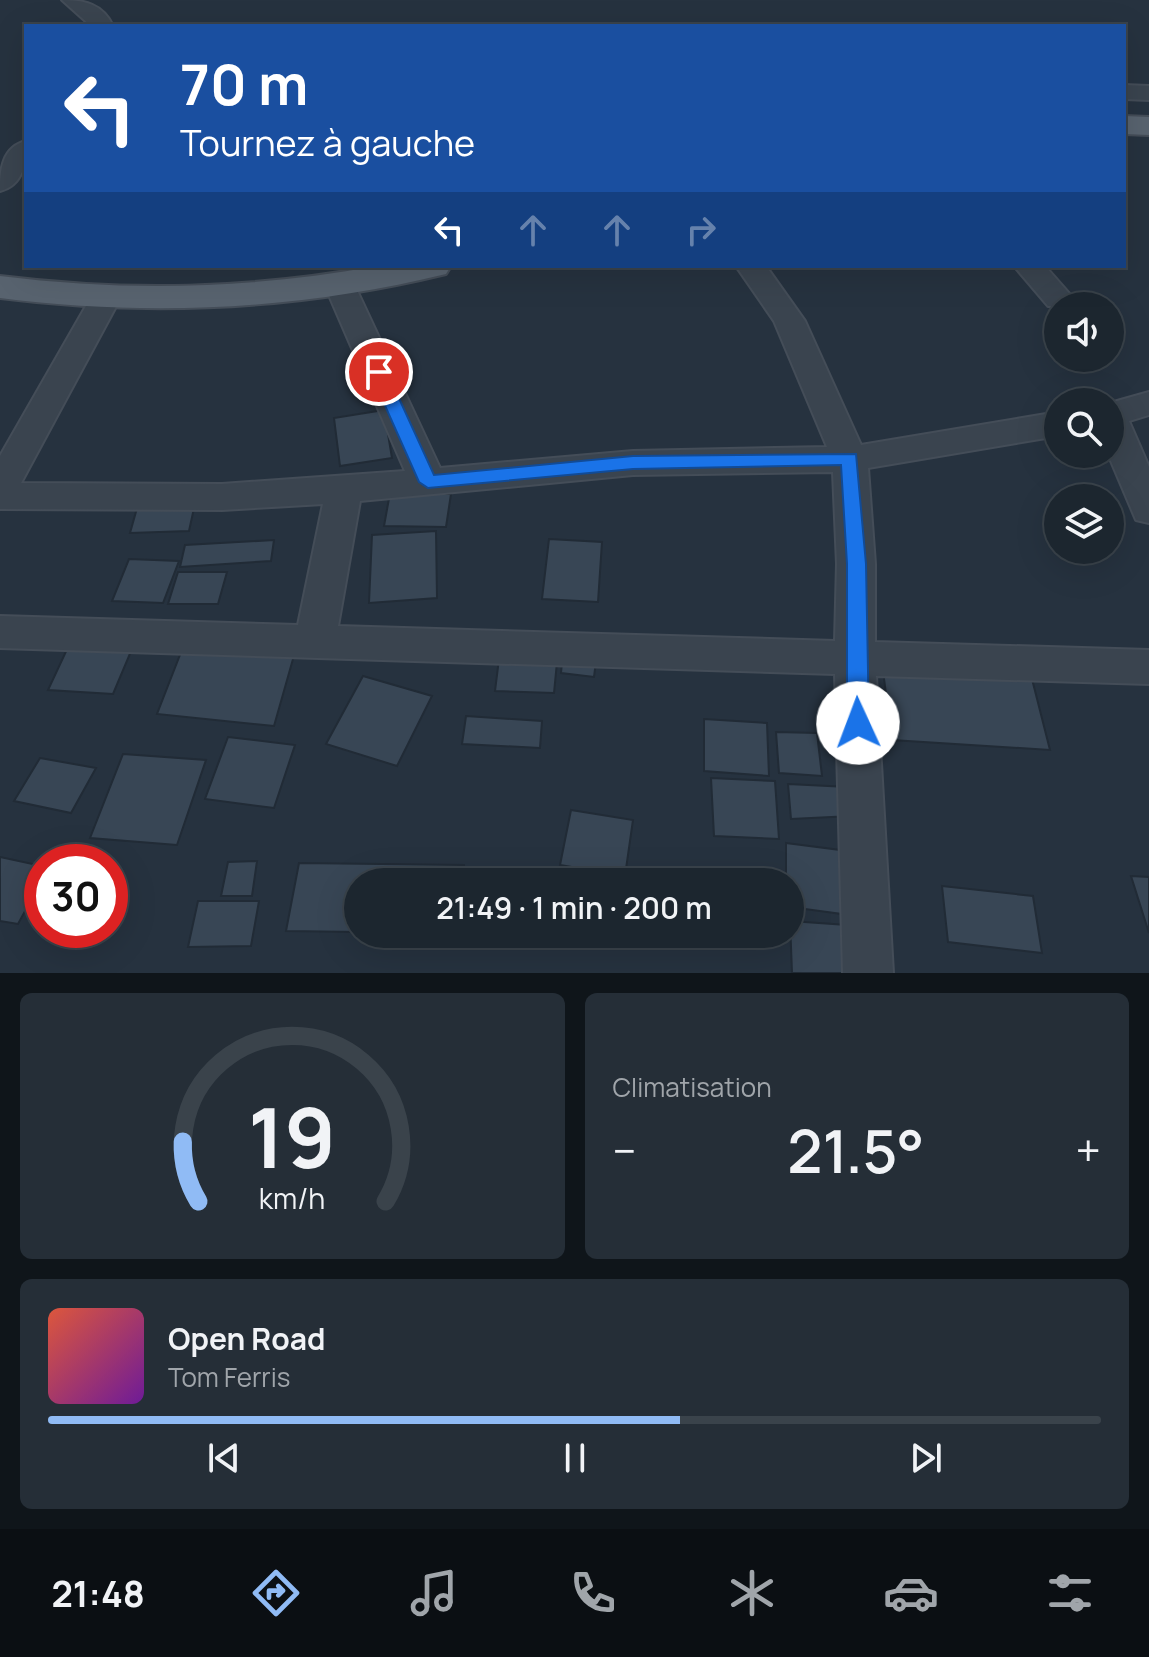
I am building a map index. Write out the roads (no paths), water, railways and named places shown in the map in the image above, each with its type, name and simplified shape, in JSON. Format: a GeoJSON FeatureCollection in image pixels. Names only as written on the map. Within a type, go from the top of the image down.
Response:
{"type":"FeatureCollection","features":[{"type":"Feature","properties":{"kind":"main road"},"geometry":{"type":"LineString","coordinates":[[1126,125],[1149,126]]}},
{"type":"Feature","properties":{"kind":"main road"},"geometry":{"type":"LineString","coordinates":[[0,287],[105,299],[231,297],[340,286],[424,268]]}},
{"type":"Feature","properties":{"kind":"street"},"geometry":{"type":"LineString","coordinates":[[73,0],[101,24]]}},
{"type":"Feature","properties":{"kind":"street"},"geometry":{"type":"LineString","coordinates":[[1126,92],[1149,93]]}},
{"type":"Feature","properties":{"kind":"street"},"geometry":{"type":"LineString","coordinates":[[0,183],[24,152]]}},
{"type":"Feature","properties":{"kind":"street"},"geometry":{"type":"LineString","coordinates":[[752,268],[789,321],[850,459],[868,973]]}},
{"type":"Feature","properties":{"kind":"street"},"geometry":{"type":"LineString","coordinates":[[1031,268],[1053,292]]}},
{"type":"Feature","properties":{"kind":"street"},"geometry":{"type":"LineString","coordinates":[[340,286],[428,482]]}},
{"type":"Feature","properties":{"kind":"street"},"geometry":{"type":"LineString","coordinates":[[0,488],[105,299]]}},
{"type":"Feature","properties":{"kind":"street"},"geometry":{"type":"LineString","coordinates":[[1124,411],[1149,403]]}},
{"type":"Feature","properties":{"kind":"street"},"geometry":{"type":"LineString","coordinates":[[0,496],[222,497],[344,490],[633,463],[850,459],[1044,426]]}},
{"type":"Feature","properties":{"kind":"street"},"geometry":{"type":"LineString","coordinates":[[1124,450],[1149,510]]}},
{"type":"Feature","properties":{"kind":"street"},"geometry":{"type":"LineString","coordinates":[[315,643],[344,490]]}},
{"type":"Feature","properties":{"kind":"street"},"geometry":{"type":"LineString","coordinates":[[0,632],[1149,667]]}}]}
